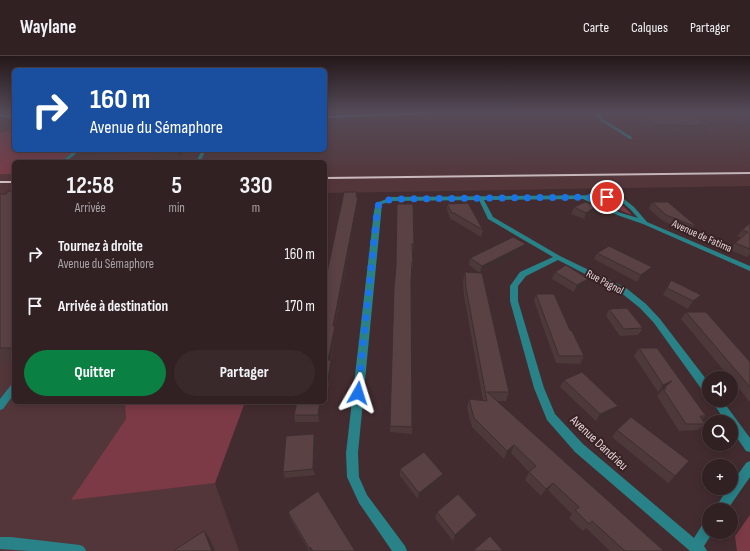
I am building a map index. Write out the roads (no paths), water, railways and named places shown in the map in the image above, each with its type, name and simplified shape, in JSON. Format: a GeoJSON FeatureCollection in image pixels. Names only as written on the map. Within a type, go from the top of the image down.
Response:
{"type":"FeatureCollection","features":[{"type":"Feature","properties":{"kind":"street","name":"Avenue de Fatima"},"geometry":{"type":"LineString","coordinates":[[584,197],[618,197],[632,208],[645,223]]}},
{"type":"Feature","properties":{"kind":"street","name":"Avenue de Fatima"},"geometry":{"type":"LineString","coordinates":[[584,197],[619,214],[645,223],[750,269]]}},
{"type":"Feature","properties":{"kind":"street"},"geometry":{"type":"LineString","coordinates":[[400,551],[363,499],[353,477],[352,454],[379,203],[392,199],[584,197]]}},
{"type":"Feature","properties":{"kind":"street","name":"Rue Pagnol"},"geometry":{"type":"LineString","coordinates":[[481,199],[490,218],[558,257],[623,290],[643,306],[657,321],[702,382]]}},
{"type":"Feature","properties":{"kind":"street","name":"Avenue Dandrieu"},"geometry":{"type":"LineString","coordinates":[[558,257],[523,274],[514,286],[514,301],[539,388],[551,417],[579,448],[698,549]]}},
{"type":"Feature","properties":{"kind":"street"},"geometry":{"type":"LineString","coordinates":[[721,407],[750,447]]}},
{"type":"Feature","properties":{"kind":"street"},"geometry":{"type":"LineString","coordinates":[[725,503],[750,467]]}},
{"type":"Feature","properties":{"kind":"street"},"geometry":{"type":"LineString","coordinates":[[698,549],[703,539]]}},
{"type":"Feature","properties":{"kind":"lane"},"geometry":{"type":"LineString","coordinates":[[626,135],[631,138]]}},
{"type":"Feature","properties":{"kind":"lane"},"geometry":{"type":"LineString","coordinates":[[66,160],[76,152]]}},
{"type":"Feature","properties":{"kind":"lane"},"geometry":{"type":"LineString","coordinates":[[0,406],[12,391]]}},
{"type":"Feature","properties":{"kind":"lane"},"geometry":{"type":"LineString","coordinates":[[0,543],[80,551]]}},
{"type":"Feature","properties":{"kind":"railway"},"geometry":{"type":"LineString","coordinates":[[327,178],[750,173]]}},
{"type":"Feature","properties":{"kind":"railway"},"geometry":{"type":"LineString","coordinates":[[0,182],[12,182]]}}]}
